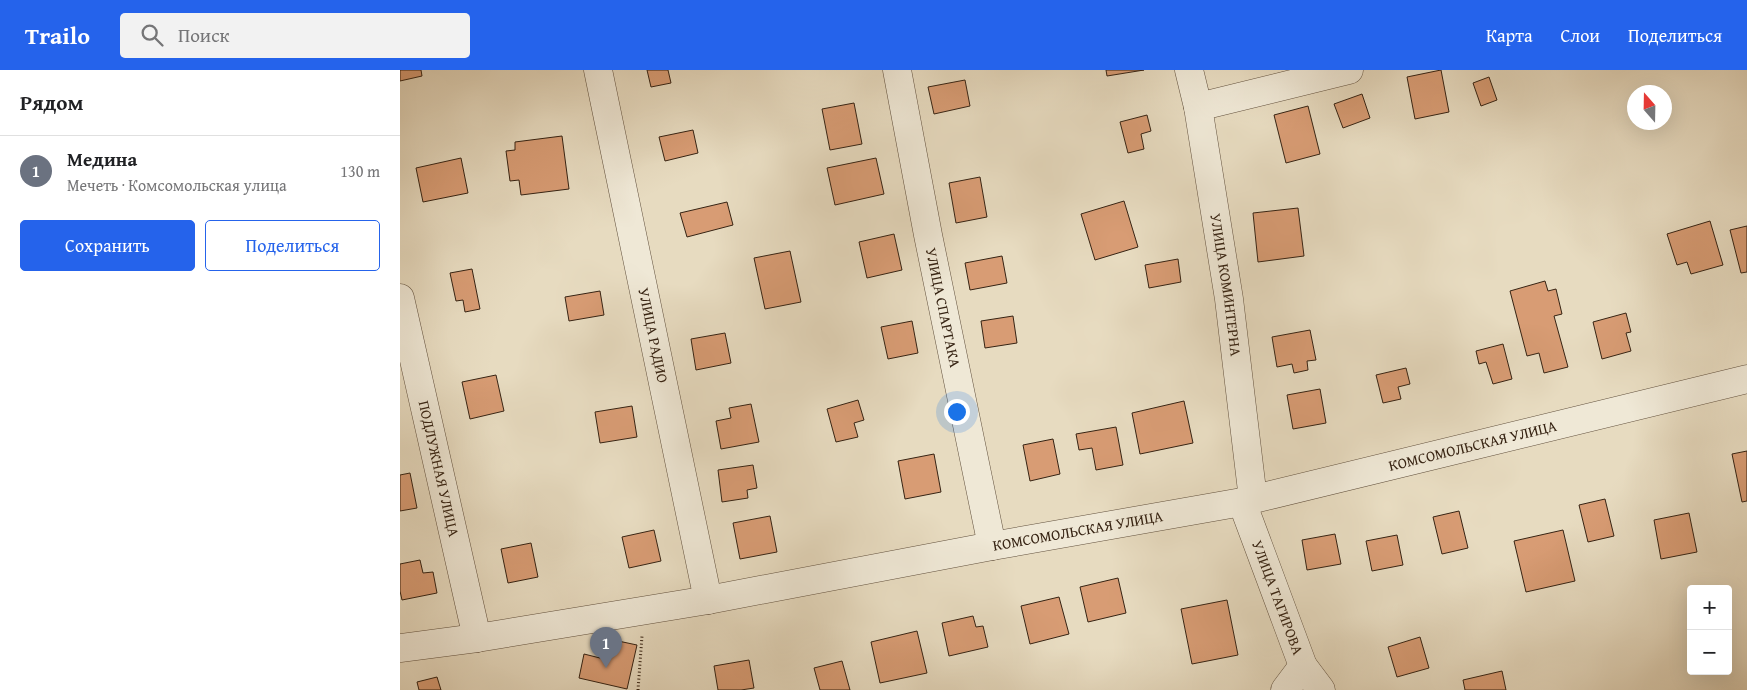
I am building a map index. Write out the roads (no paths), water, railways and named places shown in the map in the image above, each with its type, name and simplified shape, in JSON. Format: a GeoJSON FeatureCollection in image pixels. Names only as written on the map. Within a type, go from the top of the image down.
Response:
{"type":"FeatureCollection","features":[{"type":"Feature","properties":{"kind":"street","name":"УЛИЦА РАДИО"},"geometry":{"type":"LineString","coordinates":[[598,70],[708,600]]}},
{"type":"Feature","properties":{"kind":"street","name":"УЛИЦА СПАРТАКА"},"geometry":{"type":"LineString","coordinates":[[897,70],[928,235],[992,546]]}},
{"type":"Feature","properties":{"kind":"street","name":"УЛИЦА КОМИНТЕРНА"},"geometry":{"type":"LineString","coordinates":[[1189,70],[1198,107],[1230,299],[1247,501]]}},
{"type":"Feature","properties":{"kind":"street"},"geometry":{"type":"LineString","coordinates":[[1198,107],[1349,70]]}},
{"type":"Feature","properties":{"kind":"street","name":"ПОДЛУЖНАЯ УЛИЦА"},"geometry":{"type":"LineString","coordinates":[[400,298],[477,638]]}},
{"type":"Feature","properties":{"kind":"street","name":"КОМСОМОЛЬСКАЯ УЛИЦА"},"geometry":{"type":"LineString","coordinates":[[400,648],[477,638],[708,600],[992,546],[1247,501],[1747,379]]}},
{"type":"Feature","properties":{"kind":"street","name":"УЛИЦА ТАГИРОВА"},"geometry":{"type":"LineString","coordinates":[[1247,501],[1303,666],[1321,690]]}},
{"type":"Feature","properties":{"kind":"street"},"geometry":{"type":"LineString","coordinates":[[1285,690],[1303,666]]}},
{"type":"Feature","properties":{"kind":"place","name":"Медина"},"geometry":{"type":"Point","coordinates":[606,668]}}]}
